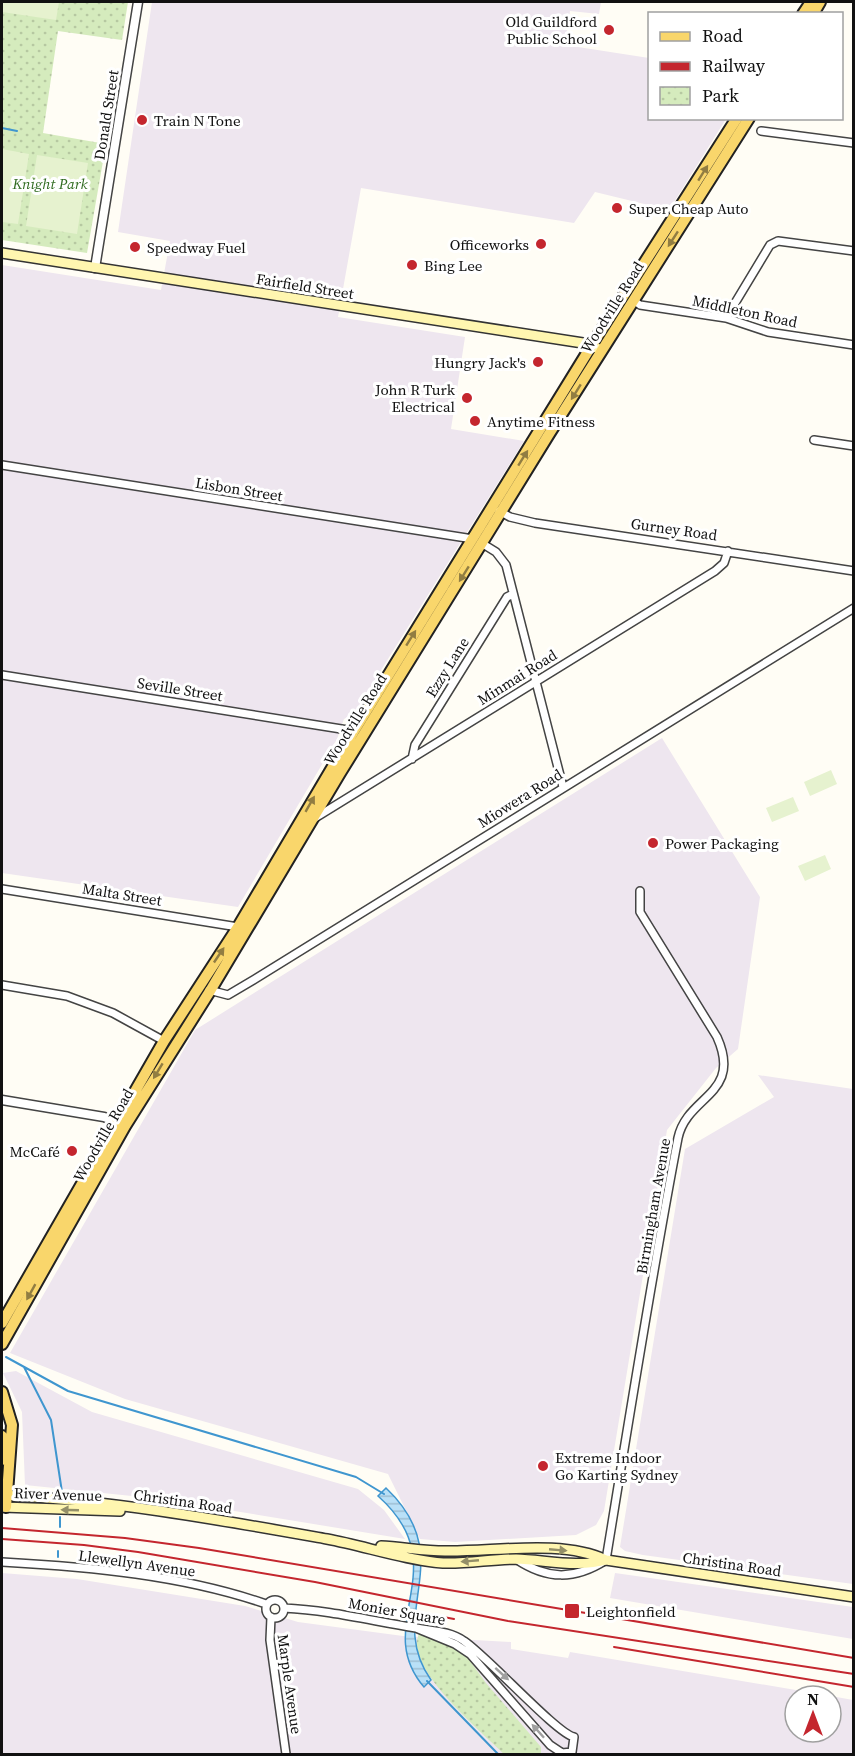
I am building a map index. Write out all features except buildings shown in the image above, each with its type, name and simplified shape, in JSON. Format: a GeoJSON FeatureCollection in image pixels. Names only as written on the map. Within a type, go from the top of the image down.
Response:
{"type":"FeatureCollection","features":[{"type":"Feature","properties":{"kind":"main road","name":"Woodville Road"},"geometry":{"type":"LineString","coordinates":[[2,1323],[121,1124],[210,991],[497,510],[736,120]]}},
{"type":"Feature","properties":{"kind":"main road","name":"Woodville Road"},"geometry":{"type":"LineString","coordinates":[[597,348],[633,300],[748,120]]}},
{"type":"Feature","properties":{"kind":"main road","name":"Fairfield Street"},"geometry":{"type":"LineString","coordinates":[[2,253],[597,348]]}},
{"type":"Feature","properties":{"kind":"main road","name":"Woodville Road"},"geometry":{"type":"LineString","coordinates":[[2,1344],[164,1041],[238,927],[354,731],[478,542]]}},
{"type":"Feature","properties":{"kind":"main road"},"geometry":{"type":"LineString","coordinates":[[2,1392],[11,1416],[12,1429],[4,1507]]}},
{"type":"Feature","properties":{"kind":"main road"},"geometry":{"type":"LineString","coordinates":[[2,1436],[2,1460]]}},
{"type":"Feature","properties":{"kind":"main road","name":"Christina Road"},"geometry":{"type":"LineString","coordinates":[[4,1496],[93,1502],[359,1545],[412,1558],[451,1563],[516,1559],[592,1564],[606,1560]]}},
{"type":"Feature","properties":{"kind":"main road","name":"River Avenue"},"geometry":{"type":"LineString","coordinates":[[4,1507],[149,1511]]}},
{"type":"Feature","properties":{"kind":"main road","name":"Christina Road"},"geometry":{"type":"LineString","coordinates":[[359,1545],[424,1549],[542,1549],[593,1554],[606,1560],[854,1597]]}},
{"type":"Feature","properties":{"kind":"street","name":"Donald Street"},"geometry":{"type":"LineString","coordinates":[[95,268],[138,2]]}},
{"type":"Feature","properties":{"kind":"street"},"geometry":{"type":"LineString","coordinates":[[761,131],[854,143]]}},
{"type":"Feature","properties":{"kind":"street"},"geometry":{"type":"LineString","coordinates":[[726,318],[770,245],[778,241],[854,251]]}},
{"type":"Feature","properties":{"kind":"street","name":"Middleton Road"},"geometry":{"type":"LineString","coordinates":[[633,300],[640,305],[726,318],[768,332],[854,345]]}},
{"type":"Feature","properties":{"kind":"street"},"geometry":{"type":"LineString","coordinates":[[814,440],[854,446]]}},
{"type":"Feature","properties":{"kind":"street","name":"Lisbon Street"},"geometry":{"type":"LineString","coordinates":[[2,465],[478,542]]}},
{"type":"Feature","properties":{"kind":"street","name":"Gurney Road"},"geometry":{"type":"LineString","coordinates":[[497,510],[535,523],[854,571]]}},
{"type":"Feature","properties":{"kind":"street"},"geometry":{"type":"LineString","coordinates":[[478,542],[496,552],[506,565],[563,787]]}},
{"type":"Feature","properties":{"kind":"street","name":"Minmai Road"},"geometry":{"type":"LineString","coordinates":[[312,819],[715,571],[724,563],[728,551]]}},
{"type":"Feature","properties":{"kind":"street","name":"Ezzy Lane"},"geometry":{"type":"LineString","coordinates":[[412,759],[415,745],[507,597],[513,594]]}},
{"type":"Feature","properties":{"kind":"street","name":"Miowera Road"},"geometry":{"type":"LineString","coordinates":[[210,991],[228,995],[854,608]]}},
{"type":"Feature","properties":{"kind":"street","name":"Seville Street"},"geometry":{"type":"LineString","coordinates":[[2,675],[354,731]]}},
{"type":"Feature","properties":{"kind":"street","name":"Malta Street"},"geometry":{"type":"LineString","coordinates":[[2,888],[238,927]]}},
{"type":"Feature","properties":{"kind":"street","name":"Birmingham Avenue"},"geometry":{"type":"LineString","coordinates":[[606,1560],[679,1134],[725,1074],[725,1055],[717,1037],[640,912],[640,891]]}},
{"type":"Feature","properties":{"kind":"street"},"geometry":{"type":"LineString","coordinates":[[200,983],[210,991]]}},
{"type":"Feature","properties":{"kind":"street"},"geometry":{"type":"LineString","coordinates":[[2,986],[68,996],[112,1013],[164,1041]]}},
{"type":"Feature","properties":{"kind":"street"},"geometry":{"type":"LineString","coordinates":[[2,1100],[121,1124]]}},
{"type":"Feature","properties":{"kind":"street","name":"Llewellyn Avenue"},"geometry":{"type":"LineString","coordinates":[[2,1562],[137,1574],[217,1589],[267,1604]]}},
{"type":"Feature","properties":{"kind":"street"},"geometry":{"type":"LineString","coordinates":[[276,1599],[283,1603],[284,1608],[280,1617],[271,1617],[267,1613],[267,1604],[276,1599]]}},
{"type":"Feature","properties":{"kind":"street","name":"Monier Square"},"geometry":{"type":"LineString","coordinates":[[284,1608],[317,1611],[405,1626],[445,1633],[466,1642],[563,1733],[574,1737],[572,1752],[556,1750],[470,1654],[455,1644],[416,1628]]}},
{"type":"Feature","properties":{"kind":"street","name":"Marple Avenue"},"geometry":{"type":"LineString","coordinates":[[271,1617],[270,1640],[286,1755]]}},
{"type":"Feature","properties":{"kind":"shaded area"},"geometry":{"type":"Polygon","coordinates":[[[152,2],[601,2],[599,14],[570,11],[565,45],[648,58],[648,120],[725,120],[669,210],[595,192],[574,223],[361,188],[338,317],[465,337],[451,429],[524,441],[353,715],[344,719],[337,739],[238,907],[2,873],[2,265],[161,290],[170,241],[118,232],[152,2]]]}},
{"type":"Feature","properties":{"kind":"shaded area"},"geometry":{"type":"Polygon","coordinates":[[[662,738],[760,897],[738,1049],[716,1068],[667,1130],[604,1511],[596,1525],[576,1535],[455,1542],[420,1539],[388,1474],[125,1399],[10,1353],[195,1030],[662,738]]]}},
{"type":"Feature","properties":{"kind":"shaded area"},"geometry":{"type":"Polygon","coordinates":[[[758,1075],[853,1089],[853,1584],[643,1555],[625,1551],[620,1547],[685,1149],[774,1097],[758,1075]]]}},
{"type":"Feature","properties":{"kind":"shaded area"},"geometry":{"type":"Polygon","coordinates":[[[16,1371],[92,1412],[358,1489],[384,1510],[405,1539],[161,1499],[25,1485],[22,1412],[3,1373],[16,1371]]]}},
{"type":"Feature","properties":{"kind":"shaded area"},"geometry":{"type":"Polygon","coordinates":[[[2,1573],[77,1579],[245,1606],[298,1622],[403,1636],[511,1642],[511,1649],[568,1658],[570,1652],[783,1688],[783,1744],[843,1744],[843,1698],[853,1700],[853,1754],[2,1754],[2,1573]]]}},
{"type":"Feature","properties":{"kind":"shaded area"},"geometry":{"type":"Polygon","coordinates":[[[615,1573],[853,1607],[853,1639],[610,1598],[615,1573]]]}},
{"type":"Feature","properties":{"kind":"green space","name":"Knight Park"},"geometry":{"type":"Polygon","coordinates":[[[2,2],[128,2],[122,40],[58,31],[43,133],[106,144],[87,253],[2,240],[2,2]]]}},
{"type":"Feature","properties":{"kind":"green space"},"geometry":{"type":"Polygon","coordinates":[[[2,2],[59,2],[56,20],[2,12],[2,2]]]}},
{"type":"Feature","properties":{"kind":"green space"},"geometry":{"type":"Polygon","coordinates":[[[2,149],[29,154],[18,224],[2,222],[2,149]]]}},
{"type":"Feature","properties":{"kind":"green space"},"geometry":{"type":"Polygon","coordinates":[[[37,155],[88,163],[77,234],[26,226],[37,155]]]}},
{"type":"Feature","properties":{"kind":"green space"},"geometry":{"type":"Polygon","coordinates":[[[831,770],[837,784],[810,796],[804,782],[831,770]]]}},
{"type":"Feature","properties":{"kind":"green space"},"geometry":{"type":"Polygon","coordinates":[[[793,797],[799,811],[772,822],[766,808],[793,797]]]}},
{"type":"Feature","properties":{"kind":"green space"},"geometry":{"type":"Polygon","coordinates":[[[825,855],[831,869],[805,881],[798,866],[825,855]]]}},
{"type":"Feature","properties":{"kind":"green space"},"geometry":{"type":"Polygon","coordinates":[[[419,1634],[452,1645],[465,1654],[486,1683],[541,1747],[541,1754],[504,1754],[463,1715],[433,1681],[422,1664],[417,1648],[419,1634]]]}},
{"type":"Feature","properties":{"kind":"water"},"geometry":{"type":"Polygon","coordinates":[[[386,1488],[408,1514],[418,1539],[421,1563],[415,1632],[419,1656],[431,1680],[424,1687],[410,1664],[405,1641],[413,1571],[411,1547],[401,1522],[378,1496],[386,1488]]]}},
{"type":"Feature","properties":{"kind":"waterway"},"geometry":{"type":"LineString","coordinates":[[2,128],[17,131]]}},
{"type":"Feature","properties":{"kind":"waterway"},"geometry":{"type":"LineString","coordinates":[[6,1357],[68,1391],[356,1477],[384,1494]]}},
{"type":"Feature","properties":{"kind":"waterway"},"geometry":{"type":"LineString","coordinates":[[24,1367],[51,1420],[62,1492]]}},
{"type":"Feature","properties":{"kind":"waterway"},"geometry":{"type":"LineString","coordinates":[[60,1517],[60,1527]]}},
{"type":"Feature","properties":{"kind":"waterway"},"geometry":{"type":"LineString","coordinates":[[58,1551],[58,1557]]}},
{"type":"Feature","properties":{"kind":"waterway"},"geometry":{"type":"LineString","coordinates":[[427,1681],[498,1754]]}},
{"type":"Feature","properties":{"kind":"railway"},"geometry":{"type":"LineString","coordinates":[[2,1528],[125,1538],[199,1548],[854,1658]]}},
{"type":"Feature","properties":{"kind":"railway"},"geometry":{"type":"LineString","coordinates":[[2,1539],[84,1545],[138,1552],[315,1582],[508,1621],[854,1674]]}},
{"type":"Feature","properties":{"kind":"railway"},"geometry":{"type":"LineString","coordinates":[[417,1612],[454,1619]]}},
{"type":"Feature","properties":{"kind":"railway"},"geometry":{"type":"LineString","coordinates":[[614,1647],[854,1687]]}},
{"type":"Feature","properties":{"kind":"place","name":"Old Guildford Public School"},"geometry":{"type":"Point","coordinates":[609,30]}},
{"type":"Feature","properties":{"kind":"place","name":"Train N Tone"},"geometry":{"type":"Point","coordinates":[142,120]}},
{"type":"Feature","properties":{"kind":"place","name":"Super Cheap Auto"},"geometry":{"type":"Point","coordinates":[617,208]}},
{"type":"Feature","properties":{"kind":"place","name":"Officeworks"},"geometry":{"type":"Point","coordinates":[541,244]}},
{"type":"Feature","properties":{"kind":"place","name":"Speedway Fuel"},"geometry":{"type":"Point","coordinates":[135,247]}},
{"type":"Feature","properties":{"kind":"place","name":"Bing Lee"},"geometry":{"type":"Point","coordinates":[412,265]}},
{"type":"Feature","properties":{"kind":"place","name":"Hungry Jack's"},"geometry":{"type":"Point","coordinates":[538,362]}},
{"type":"Feature","properties":{"kind":"place","name":"John R Turk Electrical"},"geometry":{"type":"Point","coordinates":[467,398]}},
{"type":"Feature","properties":{"kind":"place","name":"Anytime Fitness"},"geometry":{"type":"Point","coordinates":[475,421]}},
{"type":"Feature","properties":{"kind":"place","name":"Power Packaging"},"geometry":{"type":"Point","coordinates":[653,843]}},
{"type":"Feature","properties":{"kind":"place","name":"McCafé"},"geometry":{"type":"Point","coordinates":[72,1151]}},
{"type":"Feature","properties":{"kind":"place","name":"Extreme Indoor Go Karting Sydney"},"geometry":{"type":"Point","coordinates":[543,1466]}},
{"type":"Feature","properties":{"kind":"place","name":"Leightonfield"},"geometry":{"type":"Point","coordinates":[572,1611]}}]}
